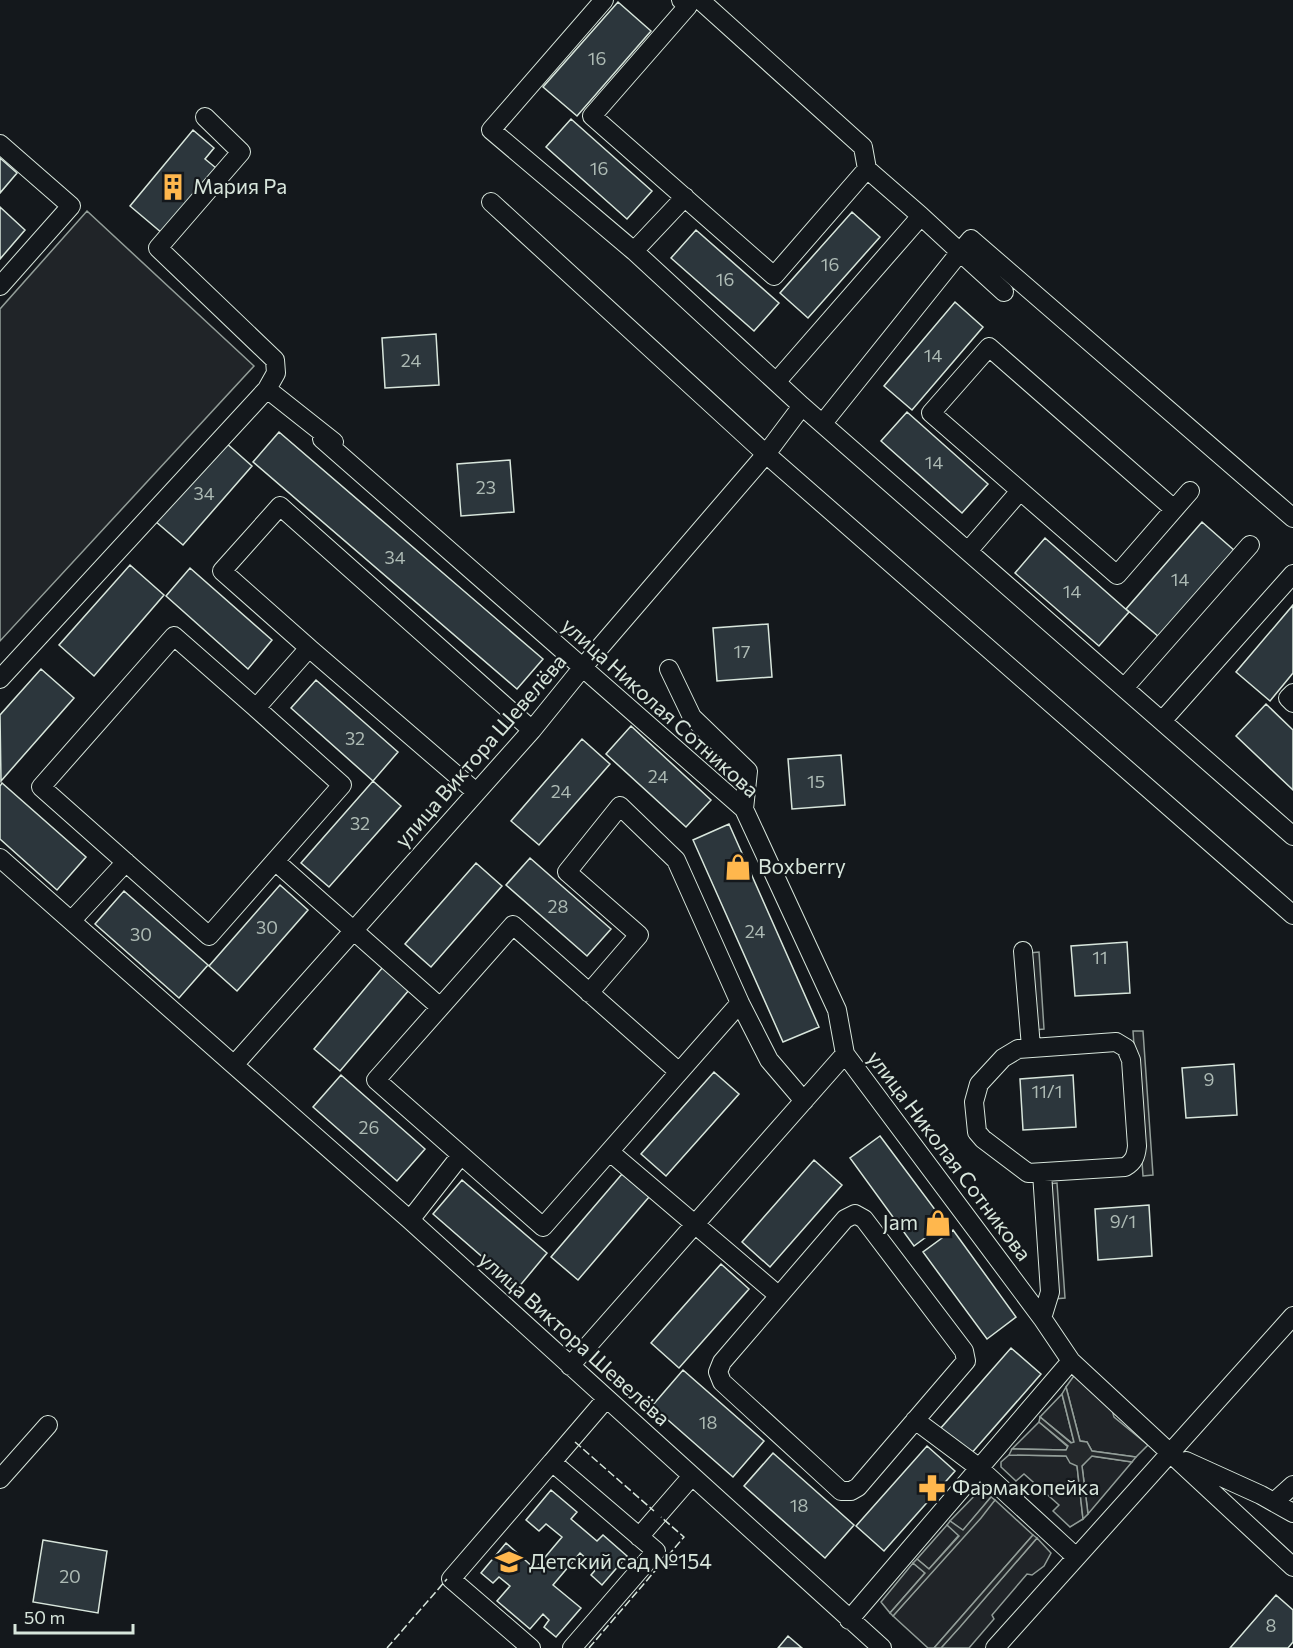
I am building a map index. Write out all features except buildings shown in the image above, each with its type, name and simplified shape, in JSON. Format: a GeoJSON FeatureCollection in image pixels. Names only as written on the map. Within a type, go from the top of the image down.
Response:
{"type":"FeatureCollection","features":[{"type":"Feature","properties":{"kind":"street"},"geometry":{"type":"LineString","coordinates":[[604,0],[491,130],[634,251],[802,406],[1293,836]]}},
{"type":"Feature","properties":{"kind":"street"},"geometry":{"type":"LineString","coordinates":[[681,0],[688,6],[592,116],[774,276],[867,169]]}},
{"type":"Feature","properties":{"kind":"street"},"geometry":{"type":"LineString","coordinates":[[700,0],[863,147],[867,169],[1004,292]]}},
{"type":"Feature","properties":{"kind":"street"},"geometry":{"type":"LineString","coordinates":[[0,679],[267,389],[276,373],[275,360],[158,248],[242,152],[205,117]]}},
{"type":"Feature","properties":{"kind":"street"},"geometry":{"type":"LineString","coordinates":[[0,144],[71,206],[0,286]]}},
{"type":"Feature","properties":{"kind":"street"},"geometry":{"type":"LineString","coordinates":[[634,251],[685,197]]}},
{"type":"Feature","properties":{"kind":"street"},"geometry":{"type":"LineString","coordinates":[[491,202],[766,454],[1293,915]]}},
{"type":"Feature","properties":{"kind":"street"},"geometry":{"type":"LineString","coordinates":[[777,381],[921,216]]}},
{"type":"Feature","properties":{"kind":"street"},"geometry":{"type":"LineString","coordinates":[[823,423],[971,239],[1293,519]]}},
{"type":"Feature","properties":{"kind":"street"},"geometry":{"type":"LineString","coordinates":[[1174,509],[989,347],[932,413],[1116,575],[1190,492]]}},
{"type":"Feature","properties":{"kind":"street"},"geometry":{"type":"LineString","coordinates":[[267,389],[402,496],[417,524]]}},
{"type":"Feature","properties":{"kind":"street","name":"улица Виктора Шевелёва"},"geometry":{"type":"LineString","coordinates":[[234,1065],[532,730],[583,667],[766,454],[802,406]]}},
{"type":"Feature","properties":{"kind":"street","name":"улица Николая Сотникова"},"geometry":{"type":"LineString","coordinates":[[322,439],[744,809],[837,1010],[845,1054],[1042,1318],[1071,1361],[1293,1567]]}},
{"type":"Feature","properties":{"kind":"street"},"geometry":{"type":"LineString","coordinates":[[968,551],[1020,491]]}},
{"type":"Feature","properties":{"kind":"street"},"geometry":{"type":"LineString","coordinates":[[476,792],[222,571],[280,506],[532,730]]}},
{"type":"Feature","properties":{"kind":"street"},"geometry":{"type":"LineString","coordinates":[[1124,688],[1250,545]]}},
{"type":"Feature","properties":{"kind":"street"},"geometry":{"type":"LineString","coordinates":[[1162,721],[1293,574]]}},
{"type":"Feature","properties":{"kind":"street"},"geometry":{"type":"LineString","coordinates":[[174,636],[256,708],[342,785],[209,936],[41,787],[174,636]]}},
{"type":"Feature","properties":{"kind":"street"},"geometry":{"type":"LineString","coordinates":[[256,708],[309,648]]}},
{"type":"Feature","properties":{"kind":"street"},"geometry":{"type":"LineString","coordinates":[[669,669],[692,717],[748,771],[744,809]]}},
{"type":"Feature","properties":{"kind":"street"},"geometry":{"type":"LineString","coordinates":[[1293,693],[1288,698],[1293,703]]}},
{"type":"Feature","properties":{"kind":"street"},"geometry":{"type":"LineString","coordinates":[[589,993],[639,935],[567,872],[620,806],[676,860],[740,1003],[769,1060],[804,1101]]}},
{"type":"Feature","properties":{"kind":"street","name":"улица Виктора Шевелёва"},"geometry":{"type":"LineString","coordinates":[[0,858],[410,1220],[882,1648]]}},
{"type":"Feature","properties":{"kind":"street"},"geometry":{"type":"LineString","coordinates":[[275,861],[351,932],[440,1007]]}},
{"type":"Feature","properties":{"kind":"street"},"geometry":{"type":"LineString","coordinates":[[72,920],[126,862]]}},
{"type":"Feature","properties":{"kind":"street"},"geometry":{"type":"LineString","coordinates":[[679,1072],[513,925],[376,1080],[543,1227],[740,1003]]}},
{"type":"Feature","properties":{"kind":"street"},"geometry":{"type":"LineString","coordinates":[[1023,951],[1031,1047]]}},
{"type":"Feature","properties":{"kind":"street"},"geometry":{"type":"LineString","coordinates":[[1116,1041],[1126,1048],[1131,1060],[1137,1146],[1134,1160],[1125,1167],[1042,1173],[1022,1170],[980,1136],[976,1124],[974,1102],[979,1084],[1007,1053],[1031,1047],[1116,1041]]}},
{"type":"Feature","properties":{"kind":"street"},"geometry":{"type":"LineString","coordinates":[[570,1366],[696,1226],[845,1054]]}},
{"type":"Feature","properties":{"kind":"street"},"geometry":{"type":"LineString","coordinates":[[609,1152],[778,1295]]}},
{"type":"Feature","properties":{"kind":"street"},"geometry":{"type":"LineString","coordinates":[[410,1220],[461,1155]]}},
{"type":"Feature","properties":{"kind":"street"},"geometry":{"type":"LineString","coordinates":[[1042,1173],[1050,1292],[1042,1318]]}},
{"type":"Feature","properties":{"kind":"street"},"geometry":{"type":"LineString","coordinates":[[855,1214],[864,1218],[963,1351],[966,1360],[915,1420],[858,1487],[850,1491],[841,1491],[730,1390],[722,1382],[718,1372],[722,1362],[778,1295],[845,1220],[855,1214]]}},
{"type":"Feature","properties":{"kind":"street"},"geometry":{"type":"LineString","coordinates":[[995,1648],[1293,1316]]}},
{"type":"Feature","properties":{"kind":"street"},"geometry":{"type":"LineString","coordinates":[[849,1620],[1071,1361]]}},
{"type":"Feature","properties":{"kind":"street"},"geometry":{"type":"LineString","coordinates":[[531,1648],[451,1579],[606,1399]]}},
{"type":"Feature","properties":{"kind":"street"},"geometry":{"type":"LineString","coordinates":[[915,1420],[978,1467],[1076,1557]]}},
{"type":"Feature","properties":{"kind":"street"},"geometry":{"type":"LineString","coordinates":[[0,1479],[48,1425]]}},
{"type":"Feature","properties":{"kind":"street"},"geometry":{"type":"LineString","coordinates":[[1170,1454],[1293,1513]]}},
{"type":"Feature","properties":{"kind":"street"},"geometry":{"type":"LineString","coordinates":[[552,1462],[656,1551],[572,1648]]}},
{"type":"Feature","properties":{"kind":"street"},"geometry":{"type":"LineString","coordinates":[[639,1537],[692,1476]]}},
{"type":"Feature","properties":{"kind":"street"},"geometry":{"type":"LineString","coordinates":[[1274,1502],[1293,1485]]}},
{"type":"Feature","properties":{"kind":"shaded area"},"geometry":{"type":"Polygon","coordinates":[[[87,211],[254,366],[0,641],[0,309],[87,211]]]}},
{"type":"Feature","properties":{"kind":"shaded area"},"geometry":{"type":"Polygon","coordinates":[[[1039,952],[1044,1029],[1034,1030],[1029,953],[1039,952]]]}},
{"type":"Feature","properties":{"kind":"shaded area"},"geometry":{"type":"Polygon","coordinates":[[[1133,1031],[1143,1031],[1153,1175],[1143,1176],[1133,1031]]]}},
{"type":"Feature","properties":{"kind":"shaded area"},"geometry":{"type":"Polygon","coordinates":[[[1057,1183],[1065,1298],[1054,1299],[1047,1184],[1057,1183]]]}},
{"type":"Feature","properties":{"kind":"shaded area"},"geometry":{"type":"Polygon","coordinates":[[[1078,1370],[1111,1406],[1114,1417],[1148,1445],[1136,1457],[1092,1451],[1087,1442],[1080,1441],[1066,1387],[1078,1370]]]}},
{"type":"Feature","properties":{"kind":"shaded area"},"geometry":{"type":"Polygon","coordinates":[[[1066,1387],[1080,1441],[1087,1442],[1092,1451],[1136,1457],[1132,1462],[1092,1456],[1082,1466],[1088,1514],[1083,1519],[1077,1466],[1070,1463],[1066,1456],[1009,1455],[1012,1449],[1066,1450],[1068,1446],[1039,1422],[1040,1417],[1071,1443],[1074,1442],[1062,1394],[1066,1387]]]}},
{"type":"Feature","properties":{"kind":"shaded area"},"geometry":{"type":"Polygon","coordinates":[[[1062,1394],[1074,1442],[1072,1443],[1040,1417],[1062,1394]]]}},
{"type":"Feature","properties":{"kind":"shaded area"},"geometry":{"type":"Polygon","coordinates":[[[1039,1422],[1068,1447],[1066,1450],[1012,1449],[1039,1422]]]}},
{"type":"Feature","properties":{"kind":"shaded area"},"geometry":{"type":"Polygon","coordinates":[[[1009,1455],[1066,1456],[1077,1465],[1083,1519],[1070,1527],[1053,1511],[1059,1505],[1024,1474],[1016,1481],[1001,1467],[1001,1462],[1009,1455]]]}},
{"type":"Feature","properties":{"kind":"shaded area"},"geometry":{"type":"Polygon","coordinates":[[[1091,1456],[1132,1462],[1088,1514],[1082,1466],[1091,1456]]]}},
{"type":"Feature","properties":{"kind":"shaded area"},"geometry":{"type":"Polygon","coordinates":[[[982,1488],[991,1497],[963,1531],[950,1521],[982,1488]]]}},
{"type":"Feature","properties":{"kind":"shaded area"},"geometry":{"type":"Polygon","coordinates":[[[991,1497],[995,1500],[981,1518],[893,1616],[890,1613],[925,1573],[913,1563],[917,1559],[929,1569],[959,1536],[947,1525],[950,1521],[963,1530],[991,1497]]]}},
{"type":"Feature","properties":{"kind":"shaded area"},"geometry":{"type":"Polygon","coordinates":[[[995,1500],[1033,1535],[934,1648],[928,1648],[893,1616],[995,1500]]]}},
{"type":"Feature","properties":{"kind":"shaded area"},"geometry":{"type":"Polygon","coordinates":[[[947,1525],[959,1535],[929,1569],[917,1559],[947,1525]]]}},
{"type":"Feature","properties":{"kind":"shaded area"},"geometry":{"type":"Polygon","coordinates":[[[1033,1535],[1037,1538],[960,1627],[941,1648],[934,1648],[1033,1535]]]}},
{"type":"Feature","properties":{"kind":"shaded area"},"geometry":{"type":"Polygon","coordinates":[[[1037,1538],[1051,1553],[1044,1566],[1032,1575],[1027,1574],[992,1615],[994,1619],[969,1648],[941,1648],[1037,1538]]]}},
{"type":"Feature","properties":{"kind":"shaded area"},"geometry":{"type":"Polygon","coordinates":[[[913,1563],[925,1573],[890,1613],[881,1602],[913,1563]]]}},
{"type":"Feature","properties":{"kind":"fence"},"geometry":{"type":"LineString","coordinates":[[575,1442],[654,1511]]}},
{"type":"Feature","properties":{"kind":"fence"},"geometry":{"type":"LineString","coordinates":[[589,1648],[684,1537],[661,1517]]}},
{"type":"Feature","properties":{"kind":"fence"},"geometry":{"type":"LineString","coordinates":[[387,1648],[447,1579]]}},
{"type":"Feature","properties":{"kind":"place","name":"Мария Ра"},"geometry":{"type":"Point","coordinates":[173,187]}},
{"type":"Feature","properties":{"kind":"place","name":"Boxberry"},"geometry":{"type":"Point","coordinates":[738,867]}},
{"type":"Feature","properties":{"kind":"place","name":"Jam"},"geometry":{"type":"Point","coordinates":[938,1223]}},
{"type":"Feature","properties":{"kind":"place","name":"Фармакопейка"},"geometry":{"type":"Point","coordinates":[932,1488]}},
{"type":"Feature","properties":{"kind":"place","name":"Детский сад №154"},"geometry":{"type":"Point","coordinates":[509,1562]}}]}
